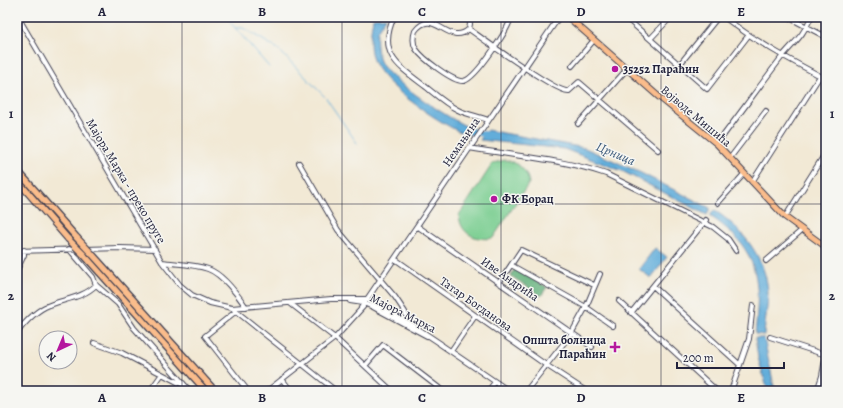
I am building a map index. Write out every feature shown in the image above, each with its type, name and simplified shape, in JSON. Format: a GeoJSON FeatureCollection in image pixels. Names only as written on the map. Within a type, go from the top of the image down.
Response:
{"type":"FeatureCollection","features":[{"type":"Feature","properties":{"kind":"highway"},"geometry":{"type":"LineString","coordinates":[[17,170],[215,391]]}},
{"type":"Feature","properties":{"kind":"highway"},"geometry":{"type":"LineString","coordinates":[[17,180],[68,239],[206,391]]}},
{"type":"Feature","properties":{"kind":"main road","name":"Војводе Мишића"},"geometry":{"type":"LineString","coordinates":[[568,17],[627,69],[717,144],[785,217],[826,247]]}},
{"type":"Feature","properties":{"kind":"street","name":"Мајора Марка - преко пруге"},"geometry":{"type":"LineString","coordinates":[[18,17],[162,262],[180,285],[192,295],[210,303],[233,310],[254,306]]}},
{"type":"Feature","properties":{"kind":"street"},"geometry":{"type":"LineString","coordinates":[[394,17],[388,31],[388,40],[391,55],[399,66],[454,108],[487,121]]}},
{"type":"Feature","properties":{"kind":"street"},"geometry":{"type":"LineString","coordinates":[[468,17],[470,24],[469,29],[460,35],[454,35],[439,26],[426,23],[422,24],[415,31],[414,44],[421,54],[448,76],[459,81],[465,81],[474,74],[508,26],[511,17]]}},
{"type":"Feature","properties":{"kind":"street","name":"Немањина"},"geometry":{"type":"LineString","coordinates":[[267,391],[335,338],[366,302],[470,146],[559,17]]}},
{"type":"Feature","properties":{"kind":"street"},"geometry":{"type":"LineString","coordinates":[[625,17],[651,38],[706,89],[748,36]]}},
{"type":"Feature","properties":{"kind":"street"},"geometry":{"type":"LineString","coordinates":[[651,38],[671,17]]}},
{"type":"Feature","properties":{"kind":"street"},"geometry":{"type":"LineString","coordinates":[[680,64],[718,17]]}},
{"type":"Feature","properties":{"kind":"street"},"geometry":{"type":"LineString","coordinates":[[724,17],[748,36],[826,79]]}},
{"type":"Feature","properties":{"kind":"street"},"geometry":{"type":"LineString","coordinates":[[788,17],[826,37]]}},
{"type":"Feature","properties":{"kind":"street"},"geometry":{"type":"LineString","coordinates":[[717,144],[782,56],[797,42],[807,27],[811,17]]}},
{"type":"Feature","properties":{"kind":"street"},"geometry":{"type":"LineString","coordinates":[[469,29],[524,67],[567,92],[579,82],[658,150]]}},
{"type":"Feature","properties":{"kind":"street"},"geometry":{"type":"LineString","coordinates":[[572,66],[594,40]]}},
{"type":"Feature","properties":{"kind":"street"},"geometry":{"type":"LineString","coordinates":[[578,124],[627,69]]}},
{"type":"Feature","properties":{"kind":"street"},"geometry":{"type":"LineString","coordinates":[[752,182],[820,76]]}},
{"type":"Feature","properties":{"kind":"street"},"geometry":{"type":"LineString","coordinates":[[730,158],[766,111]]}},
{"type":"Feature","properties":{"kind":"street"},"geometry":{"type":"LineString","coordinates":[[470,146],[588,168],[705,221],[720,232],[736,251]]}},
{"type":"Feature","properties":{"kind":"street"},"geometry":{"type":"LineString","coordinates":[[785,217],[824,158],[826,152]]}},
{"type":"Feature","properties":{"kind":"street"},"geometry":{"type":"LineString","coordinates":[[299,163],[338,230],[381,280],[405,312],[408,322]]}},
{"type":"Feature","properties":{"kind":"street"},"geometry":{"type":"LineString","coordinates":[[718,203],[744,174]]}},
{"type":"Feature","properties":{"kind":"street"},"geometry":{"type":"LineString","coordinates":[[631,313],[705,221]]}},
{"type":"Feature","properties":{"kind":"street","name":"Иве Андрића"},"geometry":{"type":"LineString","coordinates":[[417,226],[570,334],[592,347]]}},
{"type":"Feature","properties":{"kind":"street"},"geometry":{"type":"LineString","coordinates":[[766,261],[802,230]]}},
{"type":"Feature","properties":{"kind":"street"},"geometry":{"type":"LineString","coordinates":[[17,251],[69,249],[155,249]]}},
{"type":"Feature","properties":{"kind":"street"},"geometry":{"type":"LineString","coordinates":[[69,249],[93,277],[96,285],[118,304],[134,328],[190,391]]}},
{"type":"Feature","properties":{"kind":"street"},"geometry":{"type":"LineString","coordinates":[[17,270],[24,255],[24,250]]}},
{"type":"Feature","properties":{"kind":"street"},"geometry":{"type":"LineString","coordinates":[[499,283],[522,250],[594,285]]}},
{"type":"Feature","properties":{"kind":"street","name":"Татар Богданова"},"geometry":{"type":"LineString","coordinates":[[395,259],[475,316],[586,391]]}},
{"type":"Feature","properties":{"kind":"street"},"geometry":{"type":"LineString","coordinates":[[162,262],[211,270],[238,295],[246,307]]}},
{"type":"Feature","properties":{"kind":"street"},"geometry":{"type":"LineString","coordinates":[[511,265],[586,307],[613,326]]}},
{"type":"Feature","properties":{"kind":"street"},"geometry":{"type":"LineString","coordinates":[[526,391],[570,334],[586,307],[594,285],[600,274]]}},
{"type":"Feature","properties":{"kind":"street"},"geometry":{"type":"LineString","coordinates":[[17,333],[21,327],[44,307],[70,300],[96,285]]}},
{"type":"Feature","properties":{"kind":"street"},"geometry":{"type":"LineString","coordinates":[[653,286],[739,364]]}},
{"type":"Feature","properties":{"kind":"street","name":"Мајора Марка"},"geometry":{"type":"LineString","coordinates":[[254,306],[331,300],[366,302],[408,322],[508,391]]}},
{"type":"Feature","properties":{"kind":"street"},"geometry":{"type":"LineString","coordinates":[[619,301],[717,391]]}},
{"type":"Feature","properties":{"kind":"street","name":"Мајора Марка"},"geometry":{"type":"LineString","coordinates":[[366,302],[441,344]]}},
{"type":"Feature","properties":{"kind":"street"},"geometry":{"type":"LineString","coordinates":[[290,304],[335,338],[392,391]]}},
{"type":"Feature","properties":{"kind":"street"},"geometry":{"type":"LineString","coordinates":[[731,391],[739,364],[749,339],[753,305]]}},
{"type":"Feature","properties":{"kind":"street"},"geometry":{"type":"LineString","coordinates":[[248,391],[205,336],[233,310],[336,391]]}},
{"type":"Feature","properties":{"kind":"street"},"geometry":{"type":"LineString","coordinates":[[451,351],[475,316]]}},
{"type":"Feature","properties":{"kind":"street"},"geometry":{"type":"LineString","coordinates":[[770,337],[826,354],[822,376],[817,391]]}},
{"type":"Feature","properties":{"kind":"street"},"geometry":{"type":"LineString","coordinates":[[94,343],[122,353],[185,386]]}},
{"type":"Feature","properties":{"kind":"street"},"geometry":{"type":"LineString","coordinates":[[365,366],[383,345],[443,391]]}},
{"type":"Feature","properties":{"kind":"street"},"geometry":{"type":"LineString","coordinates":[[150,391],[162,374]]}},
{"type":"Feature","properties":{"kind":"street"},"geometry":{"type":"LineString","coordinates":[[282,380],[291,391]]}},
{"type":"Feature","properties":{"kind":"street"},"geometry":{"type":"LineString","coordinates":[[488,391],[495,382]]}},
{"type":"Feature","properties":{"kind":"green space","name":"ФК Борац"},"geometry":{"type":"Polygon","coordinates":[[[505,160],[521,167],[528,178],[529,183],[493,238],[487,239],[470,235],[462,227],[459,215],[493,163],[505,160]]]}},
{"type":"Feature","properties":{"kind":"green space"},"geometry":{"type":"Polygon","coordinates":[[[515,269],[547,287],[541,296],[511,276],[515,269]]]}},
{"type":"Feature","properties":{"kind":"water"},"geometry":{"type":"Polygon","coordinates":[[[386,17],[377,33],[377,48],[381,63],[386,70],[396,80],[424,101],[454,120],[475,130],[471,135],[461,133],[450,127],[410,100],[385,78],[377,67],[372,57],[370,47],[373,18],[386,17]]]}},
{"type":"Feature","properties":{"kind":"water"},"geometry":{"type":"Polygon","coordinates":[[[487,130],[585,148],[641,173],[710,208],[707,215],[622,171],[564,149],[480,140],[487,130]]]}},
{"type":"Feature","properties":{"kind":"water"},"geometry":{"type":"Polygon","coordinates":[[[714,210],[724,217],[743,235],[751,245],[763,267],[768,292],[764,335],[755,334],[757,297],[753,267],[747,253],[739,241],[726,228],[710,216],[714,210]]]}},
{"type":"Feature","properties":{"kind":"water"},"geometry":{"type":"Polygon","coordinates":[[[655,248],[667,257],[651,278],[639,269],[655,248]]]}},
{"type":"Feature","properties":{"kind":"water"},"geometry":{"type":"Polygon","coordinates":[[[755,338],[764,338],[775,391],[768,391],[758,358],[755,338]]]}},
{"type":"Feature","properties":{"kind":"waterway"},"geometry":{"type":"LineString","coordinates":[[230,22],[269,67]]}},
{"type":"Feature","properties":{"kind":"waterway"},"geometry":{"type":"LineString","coordinates":[[235,28],[243,28],[278,49],[326,98],[357,143]]}},
{"type":"Feature","properties":{"kind":"waterway","name":"Црница"},"geometry":{"type":"LineString","coordinates":[[466,130],[492,136]]}},
{"type":"Feature","properties":{"kind":"place","name":"35252 Параћин"},"geometry":{"type":"Point","coordinates":[615,69]}},
{"type":"Feature","properties":{"kind":"place","name":"ФК Борац"},"geometry":{"type":"Point","coordinates":[494,199]}},
{"type":"Feature","properties":{"kind":"place","name":"Општа болница Параћин"},"geometry":{"type":"Point","coordinates":[615,347]}}]}
